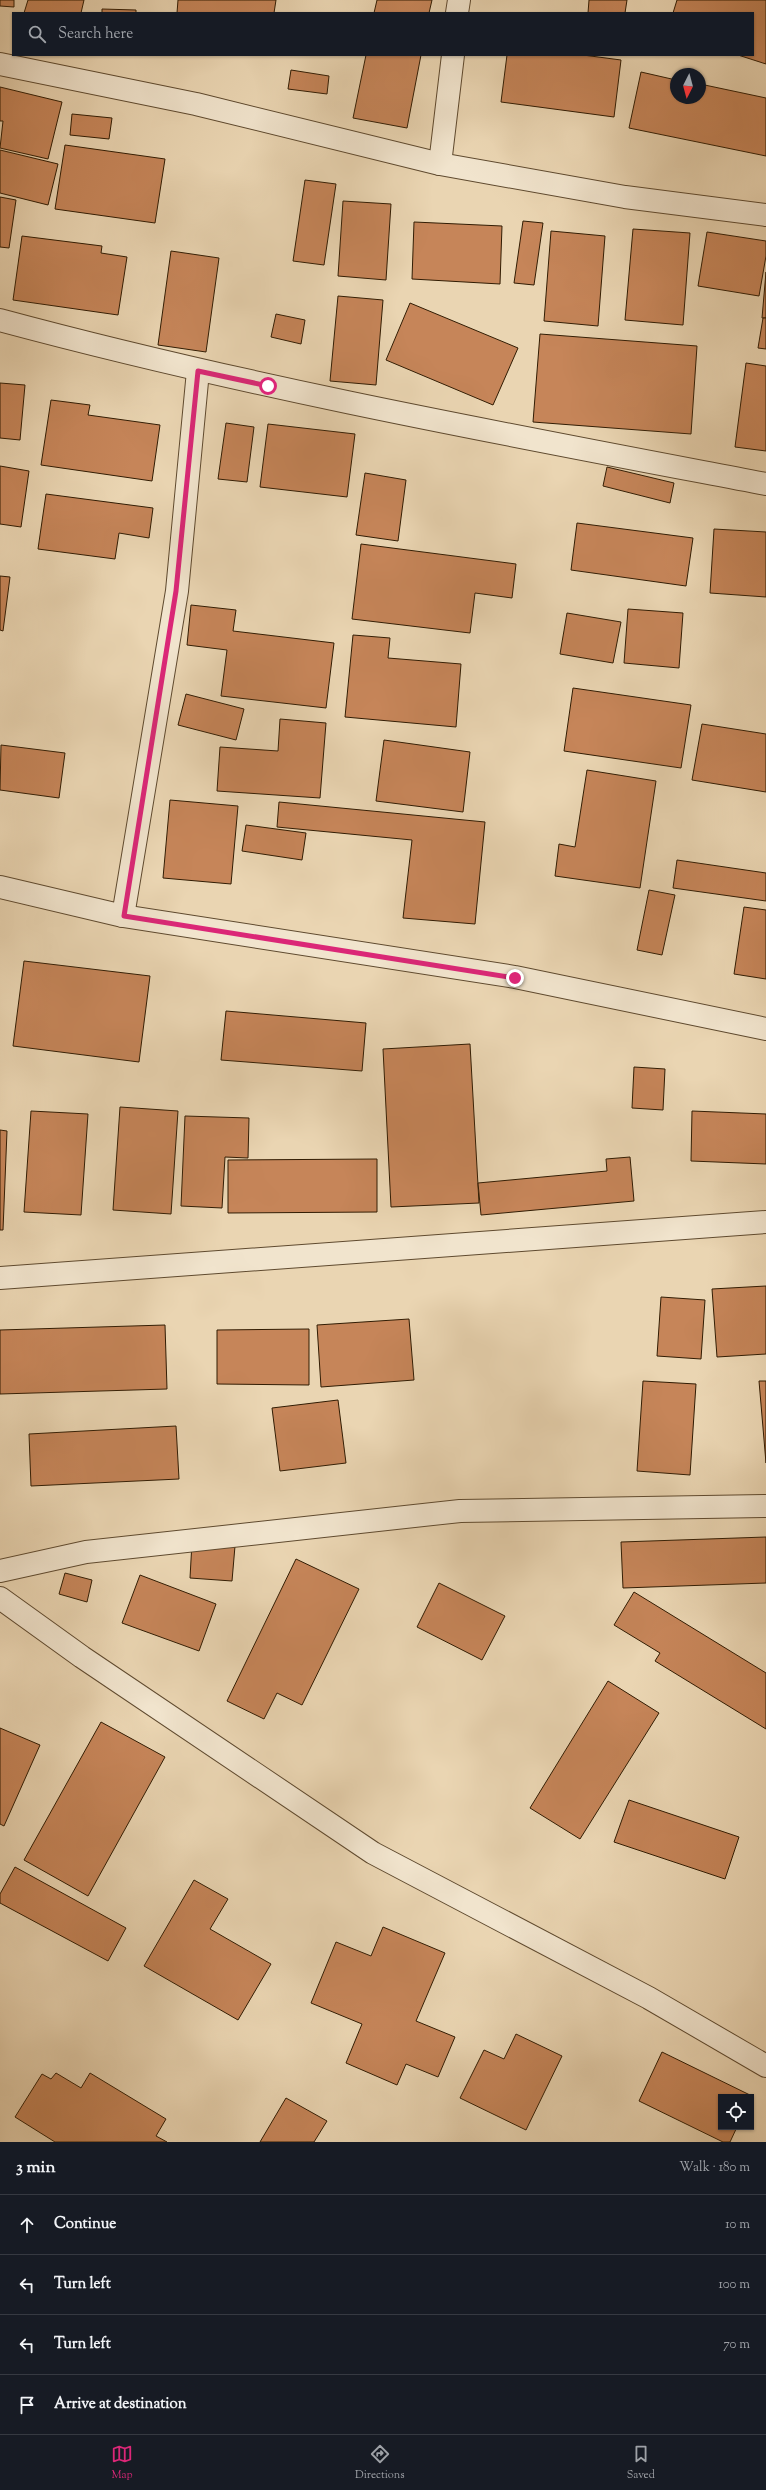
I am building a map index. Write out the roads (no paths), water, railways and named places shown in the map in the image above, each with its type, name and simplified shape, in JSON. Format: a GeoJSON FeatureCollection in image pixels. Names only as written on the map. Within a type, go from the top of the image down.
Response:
{"type":"FeatureCollection","features":[{"type":"Feature","properties":{"kind":"street"},"geometry":{"type":"LineString","coordinates":[[458,12],[459,0]]}},
{"type":"Feature","properties":{"kind":"street"},"geometry":{"type":"LineString","coordinates":[[440,164],[453,56]]}},
{"type":"Feature","properties":{"kind":"street"},"geometry":{"type":"LineString","coordinates":[[0,64],[196,104],[440,164],[625,197],[766,215]]}},
{"type":"Feature","properties":{"kind":"street"},"geometry":{"type":"LineString","coordinates":[[0,320],[198,371],[550,443],[766,484]]}},
{"type":"Feature","properties":{"kind":"street"},"geometry":{"type":"LineString","coordinates":[[124,916],[176,591],[198,371]]}},
{"type":"Feature","properties":{"kind":"street"},"geometry":{"type":"LineString","coordinates":[[0,887],[124,916],[515,978],[766,1029]]}},
{"type":"Feature","properties":{"kind":"street"},"geometry":{"type":"LineString","coordinates":[[0,1278],[766,1222]]}},
{"type":"Feature","properties":{"kind":"street"},"geometry":{"type":"LineString","coordinates":[[0,1571],[86,1552],[460,1511],[766,1506]]}},
{"type":"Feature","properties":{"kind":"street"},"geometry":{"type":"LineString","coordinates":[[0,1598],[82,1657],[373,1853],[649,1998],[766,2066]]}}]}
